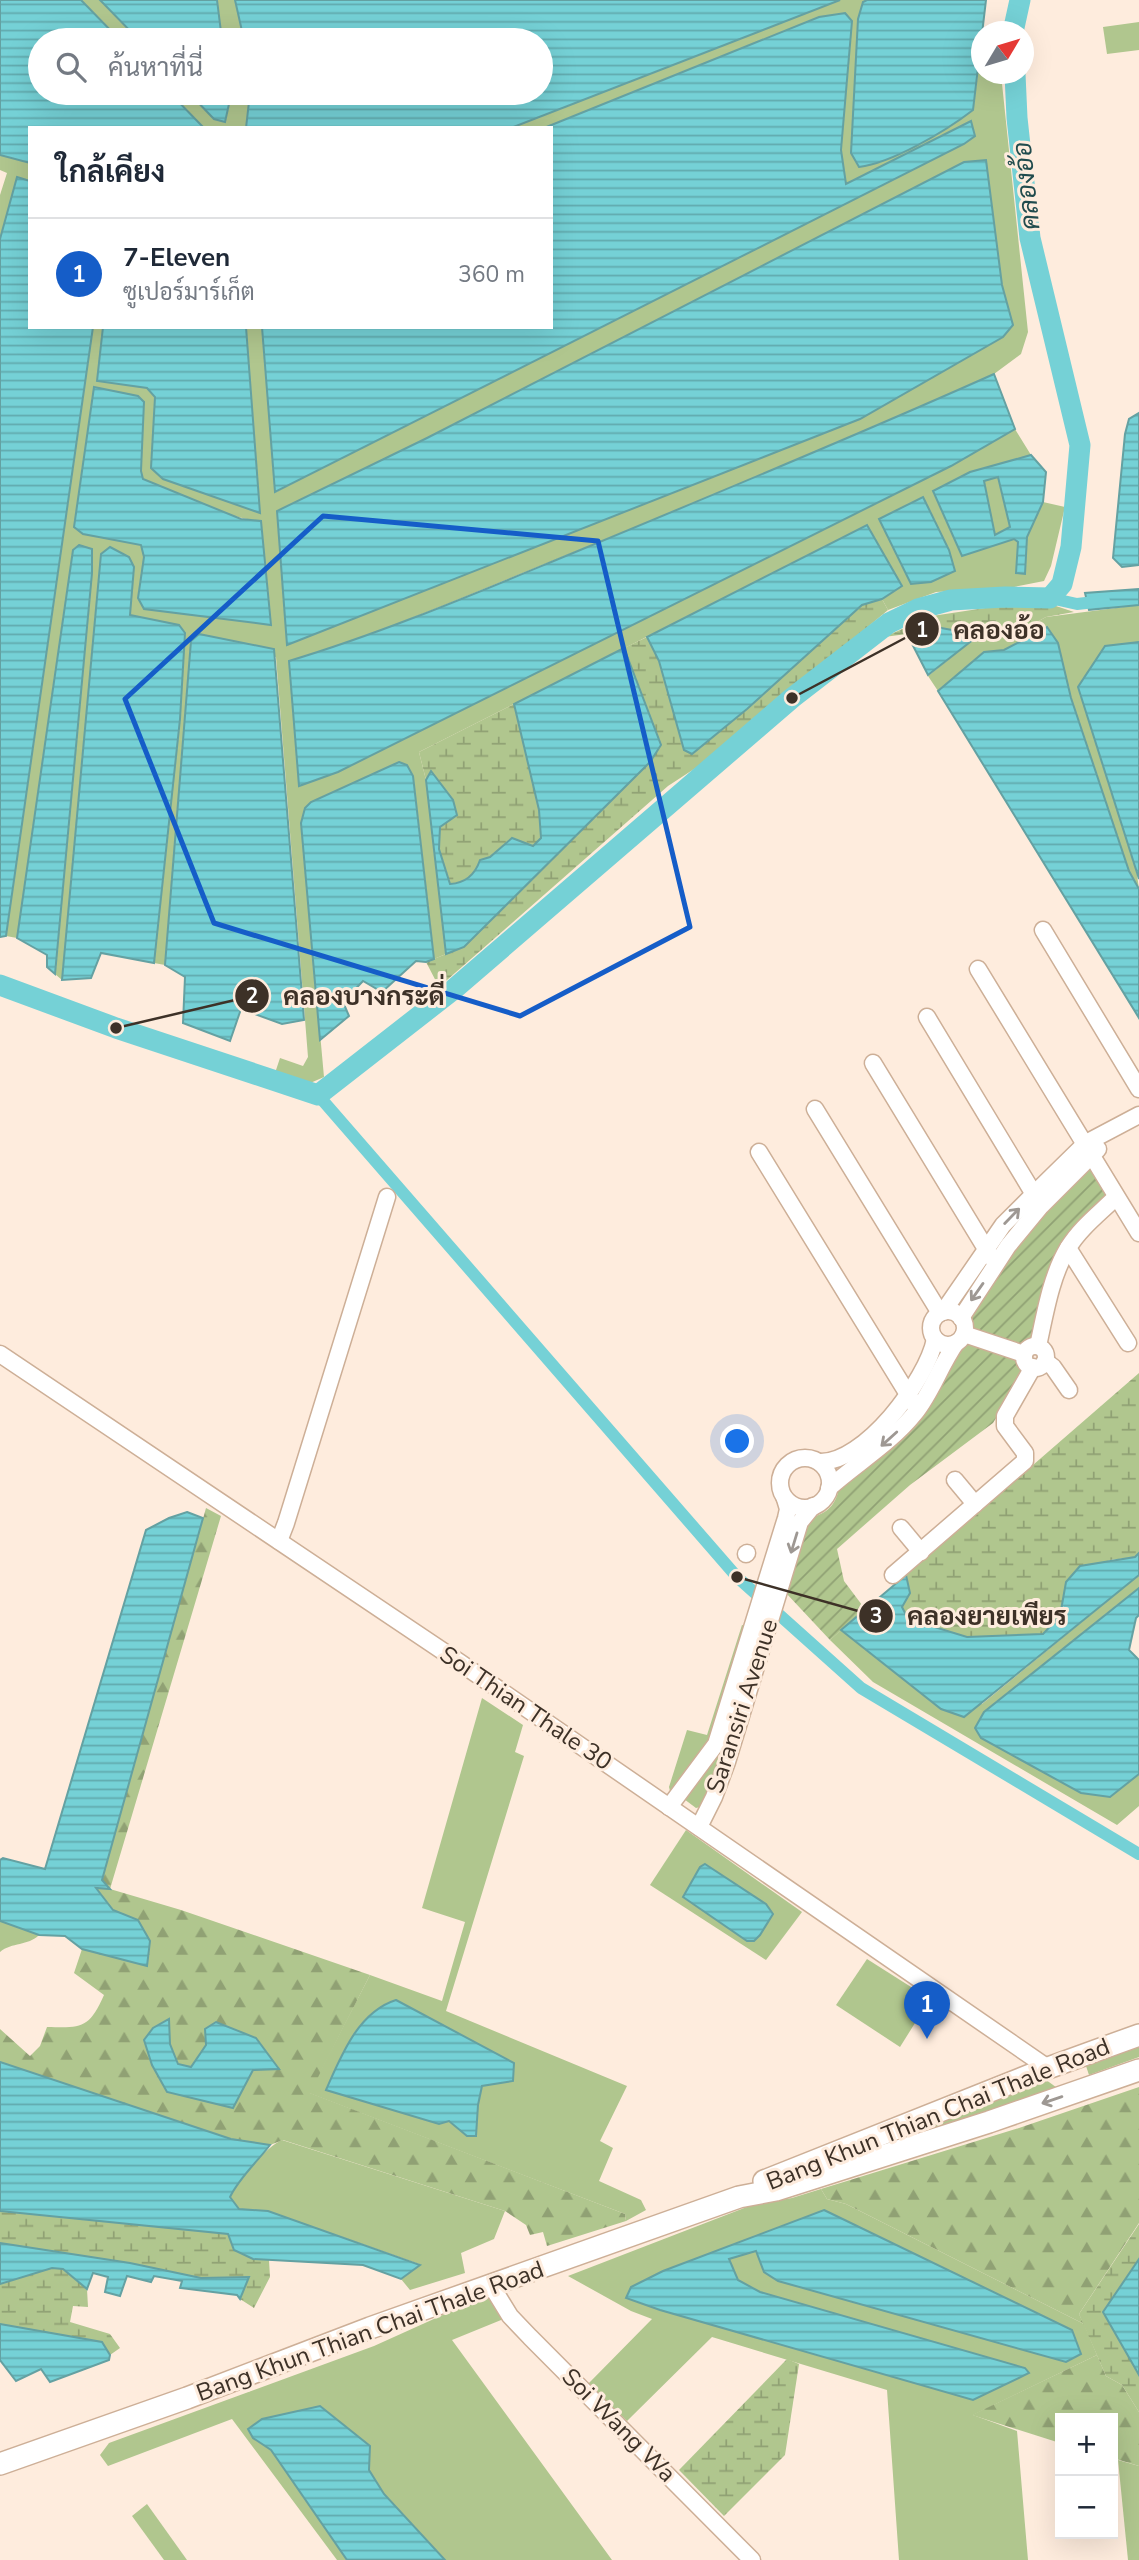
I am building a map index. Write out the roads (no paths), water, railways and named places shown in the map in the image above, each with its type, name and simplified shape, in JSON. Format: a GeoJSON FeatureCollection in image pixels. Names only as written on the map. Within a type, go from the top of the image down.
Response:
{"type":"FeatureCollection","features":[{"type":"Feature","properties":{"kind":"main road","name":"Bang Khun Thian Chai Thale Road"},"geometry":{"type":"LineString","coordinates":[[739,2197],[762,2182],[804,2164],[855,2147],[1048,2068],[1139,2035]]}},
{"type":"Feature","properties":{"kind":"main road"},"geometry":{"type":"LineString","coordinates":[[1082,2078],[1079,2071],[1081,2062],[1092,2052]]}},
{"type":"Feature","properties":{"kind":"main road"},"geometry":{"type":"LineString","coordinates":[[1048,2068],[1066,2080],[1112,2079]]}},
{"type":"Feature","properties":{"kind":"main road","name":"Bang Khun Thian Chai Thale Road"},"geometry":{"type":"LineString","coordinates":[[0,2464],[187,2398],[370,2328],[739,2197],[776,2190],[989,2122],[1139,2070]]}},
{"type":"Feature","properties":{"kind":"street"},"geometry":{"type":"LineString","coordinates":[[1043,930],[1139,1089]]}},
{"type":"Feature","properties":{"kind":"street"},"geometry":{"type":"LineString","coordinates":[[978,969],[1139,1233]]}},
{"type":"Feature","properties":{"kind":"street"},"geometry":{"type":"LineString","coordinates":[[927,1017],[1038,1200]]}},
{"type":"Feature","properties":{"kind":"street"},"geometry":{"type":"LineString","coordinates":[[873,1063],[996,1265]]}},
{"type":"Feature","properties":{"kind":"street"},"geometry":{"type":"LineString","coordinates":[[815,1109],[942,1312]]}},
{"type":"Feature","properties":{"kind":"street"},"geometry":{"type":"LineString","coordinates":[[829,1488],[896,1433],[913,1403],[933,1350],[935,1339],[932,1323],[1003,1225],[1038,1200],[1089,1149],[1139,1116]]}},
{"type":"Feature","properties":{"kind":"street"},"geometry":{"type":"LineString","coordinates":[[758,1152],[913,1403]]}},
{"type":"Feature","properties":{"kind":"street"},"geometry":{"type":"LineString","coordinates":[[279,1541],[387,1197]]}},
{"type":"Feature","properties":{"kind":"street"},"geometry":{"type":"LineString","coordinates":[[893,1575],[1025,1461],[1025,1453],[1005,1426],[1005,1416],[1035,1357],[1054,1283],[1068,1248],[1116,1197]]}},
{"type":"Feature","properties":{"kind":"street"},"geometry":{"type":"LineString","coordinates":[[819,1462],[829,1477],[829,1488],[823,1501],[813,1506],[799,1507],[785,1499],[779,1485],[780,1476],[789,1463],[803,1458],[831,1463],[845,1456],[898,1410],[930,1391],[960,1332],[966,1307],[1038,1200]]}},
{"type":"Feature","properties":{"kind":"street"},"geometry":{"type":"LineString","coordinates":[[1068,1248],[1128,1343]]}},
{"type":"Feature","properties":{"kind":"street"},"geometry":{"type":"LineString","coordinates":[[942,1312],[954,1312],[960,1332]]}},
{"type":"Feature","properties":{"kind":"street"},"geometry":{"type":"LineString","coordinates":[[960,1332],[1035,1357],[1053,1367],[1069,1390]]}},
{"type":"Feature","properties":{"kind":"street"},"geometry":{"type":"LineString","coordinates":[[935,1339],[945,1345],[960,1332]]}},
{"type":"Feature","properties":{"kind":"street","name":"Soi Thian Thale 30"},"geometry":{"type":"LineString","coordinates":[[0,1353],[699,1827],[1048,2068]]}},
{"type":"Feature","properties":{"kind":"street"},"geometry":{"type":"LineString","coordinates":[[955,1480],[975,1504]]}},
{"type":"Feature","properties":{"kind":"street","name":"Saransiri Avenue"},"geometry":{"type":"LineString","coordinates":[[775,1579],[788,1509],[785,1499]]}},
{"type":"Feature","properties":{"kind":"street","name":"Saransiri Avenue"},"geometry":{"type":"LineString","coordinates":[[699,1827],[714,1797],[728,1756],[746,1672],[775,1579],[800,1522],[813,1506]]}},
{"type":"Feature","properties":{"kind":"street"},"geometry":{"type":"LineString","coordinates":[[901,1528],[920,1552]]}},
{"type":"Feature","properties":{"kind":"street","name":"Saransiri Avenue"},"geometry":{"type":"LineString","coordinates":[[669,1807],[716,1744],[746,1672]]}},
{"type":"Feature","properties":{"kind":"street"},"geometry":{"type":"LineString","coordinates":[[709,1753],[716,1749],[728,1756]]}},
{"type":"Feature","properties":{"kind":"street","name":"Soi Wang Wa"},"geometry":{"type":"LineString","coordinates":[[491,2286],[510,2316],[530,2337],[752,2560]]}},
{"type":"Feature","properties":{"kind":"water"},"geometry":{"type":"Polygon","coordinates":[[[0,0],[81,0],[108,28],[28,28],[28,105],[182,105],[202,126],[28,126],[28,162],[0,155],[0,0]]]}},
{"type":"Feature","properties":{"kind":"water"},"geometry":{"type":"Polygon","coordinates":[[[100,0],[217,0],[220,28],[127,28],[100,0]]]}},
{"type":"Feature","properties":{"kind":"water"},"geometry":{"type":"Polygon","coordinates":[[[235,0],[840,0],[516,126],[246,126],[249,105],[553,105],[553,28],[241,28],[235,0]]]}},
{"type":"Feature","properties":{"kind":"water"},"geometry":{"type":"Polygon","coordinates":[[[986,0],[984,21],[971,21],[971,84],[976,84],[973,110],[918,145],[887,159],[859,167],[851,153],[858,19],[863,2],[986,0]]]}},
{"type":"Feature","properties":{"kind":"water"},"geometry":{"type":"Polygon","coordinates":[[[845,13],[852,21],[841,150],[846,184],[971,121],[975,136],[964,144],[275,492],[262,329],[553,329],[553,126],[549,126],[819,17],[845,13]]]}},
{"type":"Feature","properties":{"kind":"water"},"geometry":{"type":"Polygon","coordinates":[[[201,105],[229,105],[225,122],[214,119],[201,105]]]}},
{"type":"Feature","properties":{"kind":"water"},"geometry":{"type":"Polygon","coordinates":[[[986,160],[1002,285],[1013,325],[1003,337],[860,419],[287,645],[277,511],[427,438],[964,162],[986,160]]]}},
{"type":"Feature","properties":{"kind":"water"},"geometry":{"type":"Polygon","coordinates":[[[17,177],[28,180],[28,329],[93,329],[6,936],[0,937],[0,239],[17,177]]]}},
{"type":"Feature","properties":{"kind":"water"},"geometry":{"type":"Polygon","coordinates":[[[103,329],[246,329],[260,513],[163,479],[151,468],[155,397],[147,388],[97,381],[103,329]]]}},
{"type":"Feature","properties":{"kind":"water"},"geometry":{"type":"Polygon","coordinates":[[[994,374],[1015,429],[951,466],[338,772],[299,786],[289,661],[365,636],[478,592],[792,462],[994,374]]]}},
{"type":"Feature","properties":{"kind":"water"},"geometry":{"type":"Polygon","coordinates":[[[94,387],[138,396],[144,402],[141,471],[143,479],[241,519],[261,521],[271,625],[144,609],[138,598],[144,557],[141,545],[83,534],[74,527],[94,387]]]}},
{"type":"Feature","properties":{"kind":"water"},"geometry":{"type":"Polygon","coordinates":[[[1139,413],[1139,565],[1122,567],[1113,558],[1125,434],[1129,419],[1139,413]]]}},
{"type":"Feature","properties":{"kind":"water"},"geometry":{"type":"Polygon","coordinates":[[[1031,455],[1046,472],[1043,502],[1027,537],[1025,574],[1016,573],[1018,542],[1014,539],[962,556],[933,491],[970,472],[1031,455]],[[998,477],[984,481],[995,535],[1010,527],[998,477]]]}},
{"type":"Feature","properties":{"kind":"water"},"geometry":{"type":"Polygon","coordinates":[[[923,497],[949,550],[955,571],[931,582],[911,584],[879,519],[923,497]]]}},
{"type":"Feature","properties":{"kind":"water"},"geometry":{"type":"Polygon","coordinates":[[[867,525],[902,586],[882,599],[862,605],[747,709],[692,754],[684,750],[659,661],[647,637],[867,525]]]}},
{"type":"Feature","properties":{"kind":"water"},"geometry":{"type":"Polygon","coordinates":[[[79,545],[92,549],[92,573],[55,974],[47,967],[47,955],[17,938],[73,550],[79,545]]]}},
{"type":"Feature","properties":{"kind":"water"},"geometry":{"type":"Polygon","coordinates":[[[110,547],[129,557],[134,567],[130,615],[179,625],[185,633],[180,719],[154,963],[101,953],[91,978],[62,980],[101,554],[110,547]]]}},
{"type":"Feature","properties":{"kind":"water"},"geometry":{"type":"Polygon","coordinates":[[[1139,589],[1139,605],[1089,610],[1085,593],[1139,589]]]}},
{"type":"Feature","properties":{"kind":"water"},"geometry":{"type":"Polygon","coordinates":[[[918,627],[936,627],[979,635],[928,675],[907,634],[918,627]]]}},
{"type":"Feature","properties":{"kind":"water"},"geometry":{"type":"Polygon","coordinates":[[[1047,627],[1058,643],[1071,698],[1129,871],[1139,889],[1139,1018],[938,691],[984,652],[1004,650],[1047,627]]]}},
{"type":"Feature","properties":{"kind":"water"},"geometry":{"type":"Polygon","coordinates":[[[199,634],[274,649],[304,1020],[282,1024],[241,1009],[230,1041],[183,1023],[185,977],[165,965],[191,641],[199,634]]]}},
{"type":"Feature","properties":{"kind":"water"},"geometry":{"type":"Polygon","coordinates":[[[1139,642],[1139,879],[1078,687],[1105,646],[1139,642]]]}},
{"type":"Feature","properties":{"kind":"water"},"geometry":{"type":"Polygon","coordinates":[[[624,648],[661,745],[650,762],[464,947],[446,954],[426,780],[431,771],[453,800],[457,815],[440,827],[439,849],[450,884],[469,877],[480,860],[490,857],[512,838],[533,846],[541,838],[539,810],[514,704],[624,648]]]}},
{"type":"Feature","properties":{"kind":"water"},"geometry":{"type":"Polygon","coordinates":[[[399,762],[407,765],[413,776],[434,959],[416,961],[382,992],[363,981],[343,1002],[349,1016],[320,1040],[301,823],[305,808],[311,802],[399,762]]]}},
{"type":"Feature","properties":{"kind":"water"},"geometry":{"type":"Polygon","coordinates":[[[187,1512],[203,1518],[102,1880],[110,1889],[96,1888],[113,1910],[138,1920],[150,1941],[147,1966],[82,1949],[65,1936],[39,1935],[0,1921],[0,1860],[3,1858],[45,1869],[146,1530],[187,1512]]]}},
{"type":"Feature","properties":{"kind":"water"},"geometry":{"type":"Polygon","coordinates":[[[1139,1553],[1139,1575],[964,1717],[941,1709],[841,1630],[906,1575],[910,1593],[902,1607],[908,1619],[967,1637],[1043,1634],[1060,1616],[1066,1582],[1080,1566],[1135,1557],[1139,1553]]]}},
{"type":"Feature","properties":{"kind":"water"},"geometry":{"type":"Polygon","coordinates":[[[1139,1588],[1139,1615],[1129,1650],[1139,1660],[1139,1774],[1110,1797],[1081,1793],[981,1738],[975,1728],[984,1712],[1139,1588]]]}},
{"type":"Feature","properties":{"kind":"water"},"geometry":{"type":"Polygon","coordinates":[[[705,1864],[766,1904],[773,1914],[754,1941],[747,1941],[683,1897],[700,1867],[705,1864]]]}},
{"type":"Feature","properties":{"kind":"water"},"geometry":{"type":"Polygon","coordinates":[[[396,2000],[514,2063],[513,2081],[482,2086],[476,2136],[467,2136],[449,2121],[439,2124],[326,2090],[352,2037],[361,2025],[371,2014],[396,2000]]]}},
{"type":"Feature","properties":{"kind":"water"},"geometry":{"type":"Polygon","coordinates":[[[169,2019],[170,2044],[178,2064],[191,2067],[206,2045],[205,2029],[216,2022],[256,2038],[279,2069],[253,2070],[233,2108],[167,2092],[152,2065],[144,2040],[153,2028],[169,2019]]]}},
{"type":"Feature","properties":{"kind":"water"},"geometry":{"type":"Polygon","coordinates":[[[0,2062],[231,2139],[270,2145],[230,2197],[239,2209],[268,2211],[420,2265],[401,2279],[363,2265],[253,2259],[234,2250],[228,2234],[0,2211],[0,2062]]]}},
{"type":"Feature","properties":{"kind":"water"},"geometry":{"type":"Polygon","coordinates":[[[824,2210],[1072,2330],[1081,2354],[1066,2362],[778,2281],[764,2272],[756,2251],[729,2259],[738,2280],[760,2292],[1025,2368],[1029,2373],[973,2400],[626,2298],[631,2287],[663,2271],[824,2210]]]}},
{"type":"Feature","properties":{"kind":"water"},"geometry":{"type":"Polygon","coordinates":[[[0,2243],[130,2263],[201,2278],[249,2277],[240,2299],[237,2295],[180,2288],[182,2281],[154,2276],[151,2282],[127,2276],[120,2296],[105,2292],[108,2277],[93,2273],[87,2289],[63,2269],[52,2268],[0,2284],[0,2243]]]}},
{"type":"Feature","properties":{"kind":"water"},"geometry":{"type":"Polygon","coordinates":[[[1139,2259],[1139,2375],[1103,2312],[1139,2259]]]}},
{"type":"Feature","properties":{"kind":"water"},"geometry":{"type":"Polygon","coordinates":[[[0,2324],[102,2342],[110,2355],[109,2360],[50,2382],[41,2369],[16,2381],[0,2360],[0,2324]]]}},
{"type":"Feature","properties":{"kind":"water"},"geometry":{"type":"Polygon","coordinates":[[[320,2406],[370,2446],[369,2470],[384,2494],[445,2560],[347,2560],[271,2450],[253,2438],[248,2429],[262,2419],[320,2406]]]}},
{"type":"Feature","properties":{"kind":"waterway","name":"คลองอ้อ"},"geometry":{"type":"LineString","coordinates":[[1015,21],[1020,0]]}},
{"type":"Feature","properties":{"kind":"waterway","name":"คลองอ้อ"},"geometry":{"type":"LineString","coordinates":[[0,985],[116,1028],[318,1095],[454,989],[792,698],[889,623],[918,609],[951,600],[1050,598],[1062,584],[1071,547],[1080,445],[1030,238],[1015,84]]}},
{"type":"Feature","properties":{"kind":"waterway"},"geometry":{"type":"LineString","coordinates":[[1050,598],[1077,604],[1104,601]]}},
{"type":"Feature","properties":{"kind":"waterway"},"geometry":{"type":"LineString","coordinates":[[318,1095],[737,1577],[861,1688],[1139,1854]]}},
{"type":"Feature","properties":{"kind":"place","name":"คลองอ้อ"},"geometry":{"type":"Point","coordinates":[792,698]}},
{"type":"Feature","properties":{"kind":"place","name":"คลองบางกระดี่"},"geometry":{"type":"Point","coordinates":[116,1028]}},
{"type":"Feature","properties":{"kind":"place","name":"คลองยายเพียร"},"geometry":{"type":"Point","coordinates":[737,1577]}},
{"type":"Feature","properties":{"kind":"place","name":"7-Eleven"},"geometry":{"type":"Point","coordinates":[927,2039]}}]}
